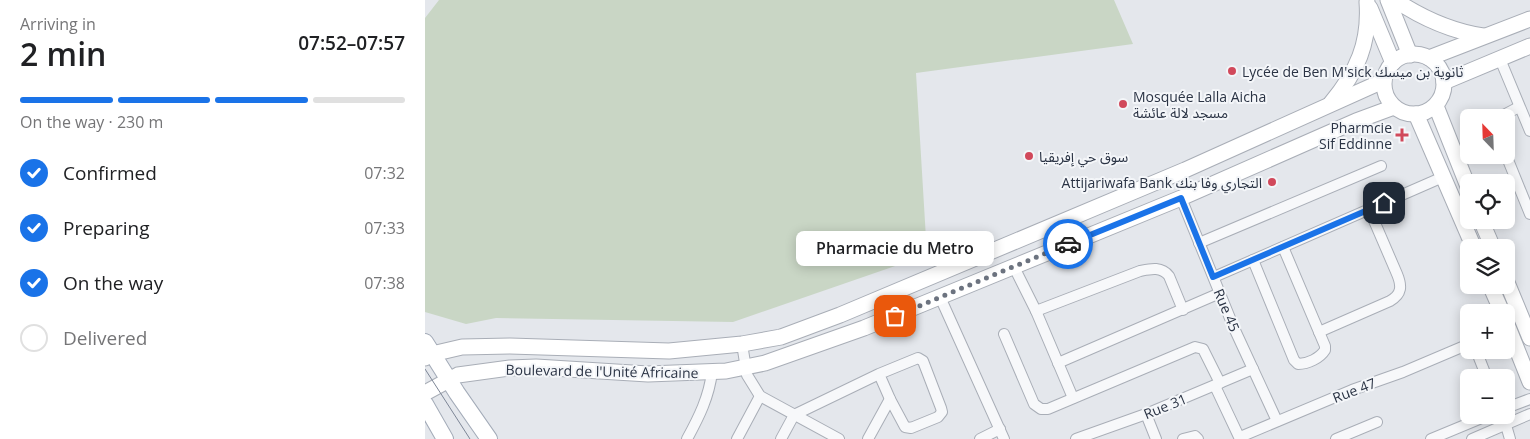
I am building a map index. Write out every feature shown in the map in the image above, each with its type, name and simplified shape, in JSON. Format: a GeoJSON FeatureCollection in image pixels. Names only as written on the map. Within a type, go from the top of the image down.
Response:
{"type":"FeatureCollection","features":[{"type":"Feature","properties":{"kind":"main road"},"geometry":{"type":"LineString","coordinates":[[1388,0],[1410,54]]}},
{"type":"Feature","properties":{"kind":"main road"},"geometry":{"type":"LineString","coordinates":[[1395,0],[1431,21],[1468,34],[1483,36]]}},
{"type":"Feature","properties":{"kind":"main road"},"geometry":{"type":"LineString","coordinates":[[1367,1],[1393,63]]}},
{"type":"Feature","properties":{"kind":"main road"},"geometry":{"type":"LineString","coordinates":[[1329,106],[1343,89],[1365,44],[1368,20],[1367,1]]}},
{"type":"Feature","properties":{"kind":"main road"},"geometry":{"type":"LineString","coordinates":[[1429,58],[1530,19]]}},
{"type":"Feature","properties":{"kind":"main road"},"geometry":{"type":"LineString","coordinates":[[1444,82],[1530,46]]}},
{"type":"Feature","properties":{"kind":"main road"},"geometry":{"type":"LineString","coordinates":[[1410,54],[1429,58],[1440,68],[1444,82],[1442,94],[1435,106],[1426,112],[1416,114],[1407,113],[1394,107],[1386,95],[1383,81],[1393,63],[1403,56],[1410,54]]}},
{"type":"Feature","properties":{"kind":"main road","name":"Boulevard de l'Unité Africaine"},"geometry":{"type":"LineString","coordinates":[[427,351],[462,347],[510,346],[669,351],[742,344],[781,337],[840,315],[1185,170],[1383,81]]}},
{"type":"Feature","properties":{"kind":"main road"},"geometry":{"type":"LineString","coordinates":[[1435,106],[1463,174]]}},
{"type":"Feature","properties":{"kind":"main road","name":"Boulevard de l'Unité Africaine"},"geometry":{"type":"LineString","coordinates":[[425,393],[458,375],[510,368],[536,367],[649,374],[712,372],[765,363],[818,346],[1014,267],[1394,107]]}},
{"type":"Feature","properties":{"kind":"main road"},"geometry":{"type":"LineString","coordinates":[[1416,114],[1470,239]]}},
{"type":"Feature","properties":{"kind":"main road"},"geometry":{"type":"LineString","coordinates":[[1512,294],[1530,338]]}},
{"type":"Feature","properties":{"kind":"main road"},"geometry":{"type":"LineString","coordinates":[[1515,345],[1530,382]]}},
{"type":"Feature","properties":{"kind":"main road"},"geometry":{"type":"LineString","coordinates":[[427,351],[449,379],[489,439]]}},
{"type":"Feature","properties":{"kind":"main road"},"geometry":{"type":"LineString","coordinates":[[425,404],[445,439]]}},
{"type":"Feature","properties":{"kind":"street"},"geometry":{"type":"LineString","coordinates":[[1500,59],[1530,132]]}},
{"type":"Feature","properties":{"kind":"street"},"geometry":{"type":"LineString","coordinates":[[1515,109],[1519,107]]}},
{"type":"Feature","properties":{"kind":"street"},"geometry":{"type":"LineString","coordinates":[[1510,164],[1530,214]]}},
{"type":"Feature","properties":{"kind":"street"},"geometry":{"type":"LineString","coordinates":[[1199,243],[1381,166]]}},
{"type":"Feature","properties":{"kind":"street"},"geometry":{"type":"LineString","coordinates":[[1213,277],[1443,177]]}},
{"type":"Feature","properties":{"kind":"street","name":"Rue 45"},"geometry":{"type":"LineString","coordinates":[[1181,198],[1220,294],[1277,421]]}},
{"type":"Feature","properties":{"kind":"street"},"geometry":{"type":"LineString","coordinates":[[1319,332],[1390,301],[1397,297],[1401,290],[1400,281],[1369,209]]}},
{"type":"Feature","properties":{"kind":"street"},"geometry":{"type":"LineString","coordinates":[[1253,260],[1294,360],[1298,364],[1304,364],[1318,358],[1324,352],[1325,346],[1283,247]]}},
{"type":"Feature","properties":{"kind":"street"},"geometry":{"type":"LineString","coordinates":[[1014,267],[1036,311],[1073,398]]}},
{"type":"Feature","properties":{"kind":"street"},"geometry":{"type":"LineString","coordinates":[[1036,311],[1140,271],[1156,269],[1166,272],[1169,276],[1183,310]]}},
{"type":"Feature","properties":{"kind":"street"},"geometry":{"type":"LineString","coordinates":[[1057,362],[1220,294]]}},
{"type":"Feature","properties":{"kind":"street"},"geometry":{"type":"LineString","coordinates":[[940,297],[1002,434],[980,439]]}},
{"type":"Feature","properties":{"kind":"street"},"geometry":{"type":"LineString","coordinates":[[1003,334],[1035,406],[1041,409],[1048,409],[1195,347],[1203,349],[1240,438]]}},
{"type":"Feature","properties":{"kind":"street"},"geometry":{"type":"LineString","coordinates":[[742,344],[745,366],[753,386],[760,396],[839,439]]}},
{"type":"Feature","properties":{"kind":"street","name":"Rue 47"},"geometry":{"type":"LineString","coordinates":[[1240,438],[1352,390],[1403,372],[1460,348]]}},
{"type":"Feature","properties":{"kind":"street"},"geometry":{"type":"LineString","coordinates":[[781,439],[794,415],[879,374],[920,359],[923,361],[942,412],[938,417],[908,428],[905,427],[879,374]]}},
{"type":"Feature","properties":{"kind":"street","name":"Rue 31"},"geometry":{"type":"LineString","coordinates":[[1076,439],[1146,414],[1253,370]]}},
{"type":"Feature","properties":{"kind":"street"},"geometry":{"type":"LineString","coordinates":[[687,439],[706,402],[712,372]]}},
{"type":"Feature","properties":{"kind":"street"},"geometry":{"type":"LineString","coordinates":[[737,439],[760,396]]}},
{"type":"Feature","properties":{"kind":"street"},"geometry":{"type":"LineString","coordinates":[[868,439],[890,399]]}},
{"type":"Feature","properties":{"kind":"street"},"geometry":{"type":"LineString","coordinates":[[1515,405],[1530,399]]}},
{"type":"Feature","properties":{"kind":"street"},"geometry":{"type":"LineString","coordinates":[[1146,414],[1156,439]]}},
{"type":"Feature","properties":{"kind":"street"},"geometry":{"type":"LineString","coordinates":[[1515,417],[1530,414]]}},
{"type":"Feature","properties":{"kind":"street"},"geometry":{"type":"LineString","coordinates":[[1336,439],[1377,422]]}},
{"type":"Feature","properties":{"kind":"street"},"geometry":{"type":"LineString","coordinates":[[1431,439],[1467,424]]}},
{"type":"Feature","properties":{"kind":"street"},"geometry":{"type":"LineString","coordinates":[[1472,439],[1497,424]]}},
{"type":"Feature","properties":{"kind":"street"},"geometry":{"type":"LineString","coordinates":[[1506,424],[1511,439]]}},
{"type":"Feature","properties":{"kind":"street"},"geometry":{"type":"LineString","coordinates":[[1462,426],[1467,439]]}},
{"type":"Feature","properties":{"kind":"street"},"geometry":{"type":"LineString","coordinates":[[1183,439],[1191,436],[1195,436],[1198,439]]}},
{"type":"Feature","properties":{"kind":"green space"},"geometry":{"type":"Polygon","coordinates":[[[439,0],[1114,0],[1133,44],[916,73],[927,255],[733,322],[496,318],[466,324],[425,312],[425,18],[439,0]]]}},
{"type":"Feature","properties":{"kind":"tram line"},"geometry":{"type":"LineString","coordinates":[[425,369],[470,439]]}},
{"type":"Feature","properties":{"kind":"way so far"},"geometry":{"type":"LineString","coordinates":[[895,316],[1068,244]]}},
{"type":"Feature","properties":{"kind":"place","name":"Lycée de Ben M'sick ثانوية بن ميسك"},"geometry":{"type":"Point","coordinates":[1232,71]}},
{"type":"Feature","properties":{"kind":"place","name":"Mosquée Lalla Aicha مسجد لالة عائشة"},"geometry":{"type":"Point","coordinates":[1123,104]}},
{"type":"Feature","properties":{"kind":"place","name":"Pharmcie Sif Eddinne"},"geometry":{"type":"Point","coordinates":[1402,135]}},
{"type":"Feature","properties":{"kind":"place","name":"سوق حي إفريقيا"},"geometry":{"type":"Point","coordinates":[1029,156]}},
{"type":"Feature","properties":{"kind":"place","name":"Attijariwafa Bank التجاري وفا بنك"},"geometry":{"type":"Point","coordinates":[1272,182]}},
{"type":"Feature","properties":{"kind":"place","name":"Pharmacie du Metro"},"geometry":{"type":"Point","coordinates":[895,316]}},
{"type":"Feature","properties":{"kind":"route"},"geometry":{"type":"LineString","coordinates":[[1068,244],[1181,198],[1213,277],[1384,203]]}}]}
